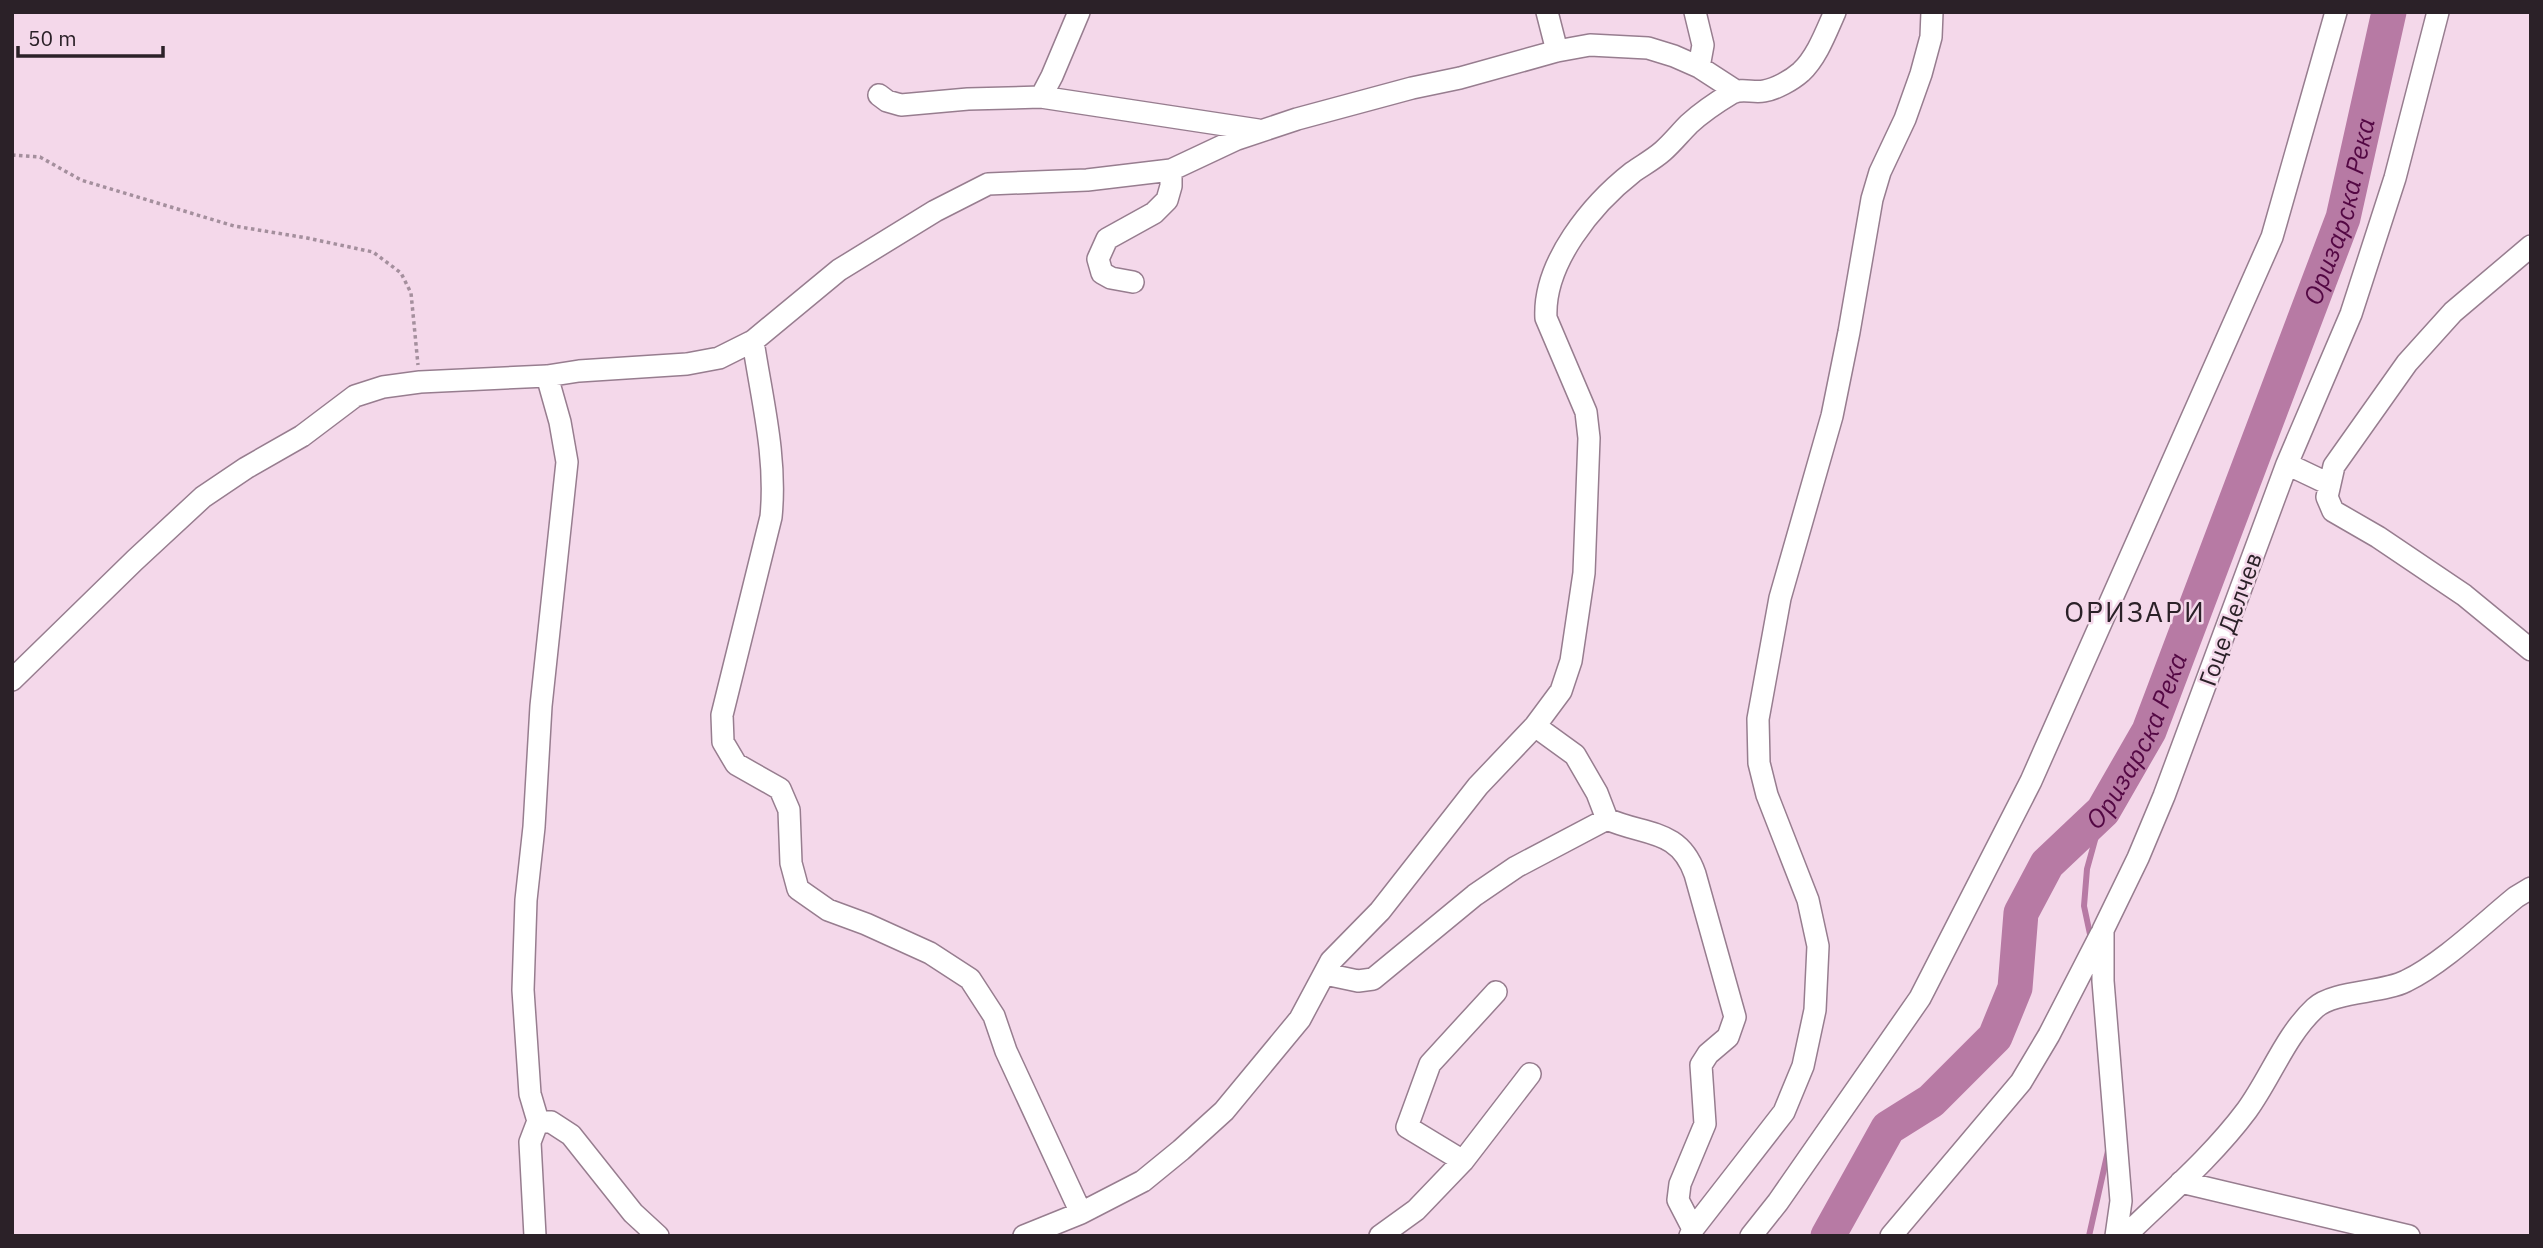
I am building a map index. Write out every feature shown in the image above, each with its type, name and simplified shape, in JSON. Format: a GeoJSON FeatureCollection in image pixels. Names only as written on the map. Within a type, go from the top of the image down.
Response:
{"type":"FeatureCollection","features":[{"type":"Feature","properties":{"kind":"street"},"geometry":{"type":"LineString","coordinates":[[1041,97],[1079,12]]}},
{"type":"Feature","properties":{"kind":"street"},"geometry":{"type":"LineString","coordinates":[[1547,12],[1557,51]]}},
{"type":"Feature","properties":{"kind":"street"},"geometry":{"type":"LineString","coordinates":[[1695,12],[1703,45],[1699,67]]}},
{"type":"Feature","properties":{"kind":"street"},"geometry":{"type":"LineString","coordinates":[[12,680],[203,497],[246,468],[302,436],[355,397],[383,387],[420,382],[547,376],[579,371],[687,364],[719,358],[753,341],[839,270],[935,211],[988,184],[1087,180],[1171,170],[1237,139],[1329,109],[1460,78],[1557,51],[1590,45],[1638,47],[1674,56],[1699,67],[1736,91],[1764,92],[1788,82],[1802,71],[1814,57],[1835,12]]}},
{"type":"Feature","properties":{"kind":"street"},"geometry":{"type":"LineString","coordinates":[[1691,1232],[1784,1112],[1803,1066],[1815,1010],[1818,946],[1808,900],[1767,795],[1759,763],[1758,719],[1780,598],[1832,416],[1872,199],[1880,172],[1905,119],[1922,74],[1931,37],[1932,12]]}},
{"type":"Feature","properties":{"kind":"street"},"geometry":{"type":"LineString","coordinates":[[1751,1236],[1778,1202],[1920,998],[2031,781],[2272,237],[2336,12]]}},
{"type":"Feature","properties":{"kind":"street","name":"Гоце Делчев"},"geometry":{"type":"LineString","coordinates":[[2116,1236],[2121,1202],[2103,981],[2103,930],[2164,796],[2287,464],[2351,314],[2395,178],[2438,12]]}},
{"type":"Feature","properties":{"kind":"street"},"geometry":{"type":"LineString","coordinates":[[1024,1236],[1081,1213],[1143,1181],[1223,1111],[1300,1019],[1331,961],[1380,911],[1478,786],[1535,726],[1561,691],[1571,661],[1584,573],[1589,438],[1586,412],[1546,318],[1545,304],[1551,280],[1576,231],[1597,206],[1632,173],[1676,140],[1687,125],[1736,91]]}},
{"type":"Feature","properties":{"kind":"street"},"geometry":{"type":"LineString","coordinates":[[879,95],[887,102],[901,105],[968,99],[1041,97],[1260,131]]}},
{"type":"Feature","properties":{"kind":"street"},"geometry":{"type":"LineString","coordinates":[[1133,282],[1111,278],[1102,273],[1098,259],[1107,239],[1154,214],[1167,200],[1171,186],[1171,170]]}},
{"type":"Feature","properties":{"kind":"street"},"geometry":{"type":"LineString","coordinates":[[2531,246],[2453,312],[2407,363],[2334,466],[2326,497],[2333,511],[2378,537],[2464,595],[2531,650]]}},
{"type":"Feature","properties":{"kind":"street"},"geometry":{"type":"LineString","coordinates":[[753,341],[769,429],[773,494],[771,517],[722,715],[723,742],[736,764],[780,789],[789,810],[790,863],[798,889],[828,910],[930,953],[970,979],[980,992],[995,1016],[1006,1051],[1081,1213]]}},
{"type":"Feature","properties":{"kind":"street"},"geometry":{"type":"LineString","coordinates":[[535,1236],[530,1142],[538,1121],[530,1094],[523,990],[526,900],[534,827],[541,706],[567,462],[558,412],[547,376]]}},
{"type":"Feature","properties":{"kind":"street"},"geometry":{"type":"LineString","coordinates":[[2287,464],[2329,484]]}},
{"type":"Feature","properties":{"kind":"street"},"geometry":{"type":"LineString","coordinates":[[1535,726],[1575,755],[1597,793],[1607,819]]}},
{"type":"Feature","properties":{"kind":"street"},"geometry":{"type":"LineString","coordinates":[[1325,974],[1358,981],[1373,979],[1475,895],[1516,867],[1607,819],[1670,840],[1689,858],[1734,1013],[1734,1023],[1728,1037],[1708,1054],[1701,1065],[1705,1124],[1680,1184],[1678,1200],[1691,1232]]}},
{"type":"Feature","properties":{"kind":"street"},"geometry":{"type":"LineString","coordinates":[[2125,1236],[2218,1148],[2249,1107],[2298,1027],[2317,1006],[2341,997],[2405,982],[2432,965],[2516,897],[2531,888]]}},
{"type":"Feature","properties":{"kind":"street"},"geometry":{"type":"LineString","coordinates":[[1891,1236],[2021,1082],[2049,1035],[2103,930]]}},
{"type":"Feature","properties":{"kind":"street"},"geometry":{"type":"LineString","coordinates":[[1462,1161],[1407,1128],[1430,1064],[1496,992]]}},
{"type":"Feature","properties":{"kind":"street"},"geometry":{"type":"LineString","coordinates":[[1380,1236],[1416,1210],[1462,1161],[1530,1074]]}},
{"type":"Feature","properties":{"kind":"street"},"geometry":{"type":"LineString","coordinates":[[538,1121],[551,1122],[571,1135],[633,1213],[658,1236]]}},
{"type":"Feature","properties":{"kind":"street"},"geometry":{"type":"LineString","coordinates":[[2181,1182],[2410,1236]]}},
{"type":"Feature","properties":{"kind":"path"},"geometry":{"type":"LineString","coordinates":[[12,155],[40,157],[81,180],[233,226],[373,252],[401,273],[411,293],[420,382]]}},
{"type":"Feature","properties":{"kind":"waterway","name":"Оризарска Река"},"geometry":{"type":"LineString","coordinates":[[1828,1236],[1888,1128],[1931,1101],[1995,1037],[2015,988],[2021,913],[2047,864],[2103,811],[2149,731],[2343,218],[2389,12]]}},
{"type":"Feature","properties":{"kind":"waterway"},"geometry":{"type":"LineString","coordinates":[[2091,939],[2084,906],[2087,869],[2103,811]]}},
{"type":"Feature","properties":{"kind":"waterway"},"geometry":{"type":"LineString","coordinates":[[2089,1236],[2108,1151]]}},
{"type":"Feature","properties":{"kind":"district","name":"ОРИЗАРИ"},"geometry":{"type":"Point","coordinates":[2135,611]}}]}
